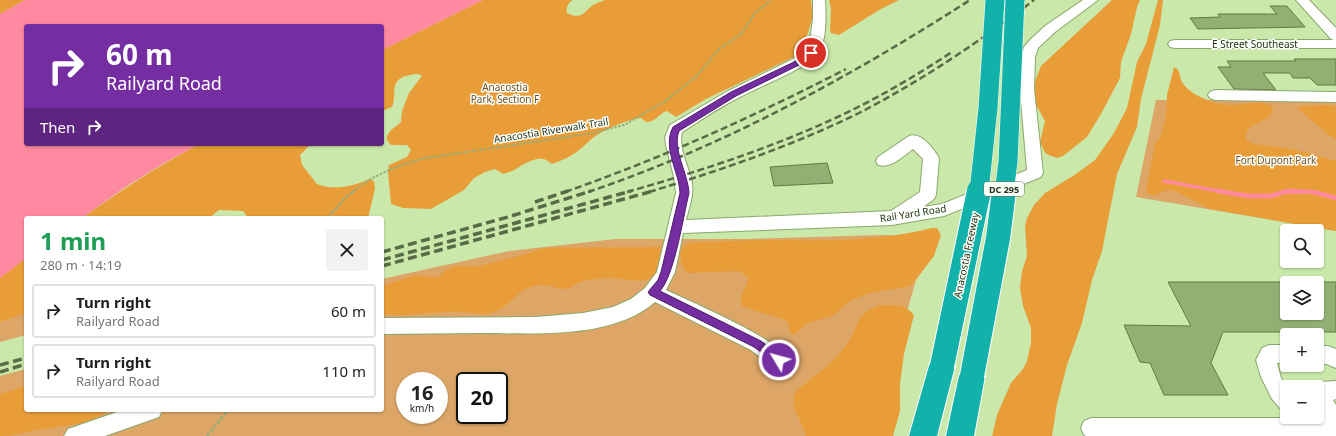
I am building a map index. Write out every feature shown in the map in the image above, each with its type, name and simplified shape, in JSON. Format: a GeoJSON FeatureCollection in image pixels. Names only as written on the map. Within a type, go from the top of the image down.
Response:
{"type":"FeatureCollection","features":[{"type":"Feature","properties":{"kind":"highway","name":"Anacostia Freeway"},"geometry":{"type":"LineString","coordinates":[[923,436],[942,366],[978,200],[988,108],[994,0]]}},
{"type":"Feature","properties":{"kind":"highway","name":"DC 295"},"geometry":{"type":"LineString","coordinates":[[960,436],[998,238],[1008,162],[1014,59],[1015,0]]}},
{"type":"Feature","properties":{"kind":"street"},"geometry":{"type":"LineString","coordinates":[[384,326],[535,325],[591,320],[614,314],[635,305],[653,292],[662,283],[666,272],[685,188],[672,145],[672,137],[676,130],[733,94],[796,63],[811,53],[818,34],[820,18],[819,0]]}},
{"type":"Feature","properties":{"kind":"street","name":"Rail Yard Road"},"geometry":{"type":"LineString","coordinates":[[676,227],[892,218],[944,210],[1035,173],[1028,104],[1028,66],[1031,48],[1069,14],[1092,0]]}},
{"type":"Feature","properties":{"kind":"street"},"geometry":{"type":"LineString","coordinates":[[1302,0],[1336,36]]}},
{"type":"Feature","properties":{"kind":"street","name":"E Street Southeast"},"geometry":{"type":"LineString","coordinates":[[1175,44],[1336,44]]}},
{"type":"Feature","properties":{"kind":"street"},"geometry":{"type":"LineString","coordinates":[[1215,95],[1336,97]]}},
{"type":"Feature","properties":{"kind":"street"},"geometry":{"type":"LineString","coordinates":[[884,161],[914,140],[931,158],[928,195],[892,218]]}},
{"type":"Feature","properties":{"kind":"street"},"geometry":{"type":"LineString","coordinates":[[653,292],[758,344],[779,360]]}},
{"type":"Feature","properties":{"kind":"street"},"geometry":{"type":"LineString","coordinates":[[1280,354],[1269,354],[1266,360],[1269,374],[1280,393]]}},
{"type":"Feature","properties":{"kind":"street"},"geometry":{"type":"LineString","coordinates":[[1324,355],[1328,355],[1336,359]]}},
{"type":"Feature","properties":{"kind":"street"},"geometry":{"type":"LineString","coordinates":[[1091,428],[1160,432],[1329,418],[1322,401],[1320,391],[1336,390]]}},
{"type":"Feature","properties":{"kind":"street"},"geometry":{"type":"LineString","coordinates":[[75,436],[146,412]]}},
{"type":"Feature","properties":{"kind":"path","name":"Anacostia Riverwalk Trail"},"geometry":{"type":"LineString","coordinates":[[330,216],[353,192],[376,176],[399,165],[432,156],[603,131],[619,126],[641,116],[664,102],[697,76],[718,50],[741,34],[755,13],[771,0]]}},
{"type":"Feature","properties":{"kind":"path"},"geometry":{"type":"LineString","coordinates":[[207,436],[226,412]]}},
{"type":"Feature","properties":{"kind":"green space"},"geometry":{"type":"Polygon","coordinates":[[[0,0],[25,0],[0,14],[0,0]]]}},
{"type":"Feature","properties":{"kind":"green space","name":"Anacostia Park, Section F"},"geometry":{"type":"Polygon","coordinates":[[[483,0],[573,0],[568,5],[567,13],[579,16],[593,5],[605,0],[811,0],[813,17],[805,42],[794,57],[706,99],[676,117],[667,111],[649,122],[646,122],[641,118],[619,124],[597,135],[572,155],[552,164],[545,160],[538,159],[528,162],[508,173],[503,174],[495,169],[485,172],[474,178],[464,190],[431,209],[403,208],[391,204],[388,171],[389,165],[407,157],[411,150],[407,145],[391,145],[387,140],[387,137],[389,132],[401,122],[402,111],[409,93],[422,76],[414,74],[398,80],[392,107],[384,110],[384,49],[483,0]]]}},
{"type":"Feature","properties":{"kind":"green space"},"geometry":{"type":"Polygon","coordinates":[[[829,0],[899,0],[879,10],[839,35],[831,33],[830,30],[831,9],[829,0]]]}},
{"type":"Feature","properties":{"kind":"green space"},"geometry":{"type":"Polygon","coordinates":[[[1112,0],[1140,0],[1131,34],[1121,62],[1120,78],[1087,137],[1063,156],[1057,158],[1051,156],[1045,153],[1040,142],[1045,121],[1035,103],[1034,84],[1041,66],[1112,0]]]}},
{"type":"Feature","properties":{"kind":"green space"},"geometry":{"type":"Polygon","coordinates":[[[1158,0],[1163,0],[1160,25],[1141,99],[1137,127],[1117,174],[1102,251],[1092,280],[1082,323],[1067,365],[1057,404],[1052,436],[992,436],[997,415],[1011,383],[1023,369],[1027,361],[1031,343],[1031,328],[1023,306],[1020,288],[1022,271],[1027,256],[1025,226],[1027,218],[1034,205],[1045,193],[1076,174],[1095,160],[1114,133],[1127,108],[1137,62],[1146,44],[1158,0]]]}},
{"type":"Feature","properties":{"kind":"green space","name":"Fort Dupont Park"},"geometry":{"type":"Polygon","coordinates":[[[1174,67],[1179,71],[1182,82],[1185,86],[1205,99],[1227,105],[1261,103],[1273,107],[1272,113],[1268,117],[1249,129],[1246,140],[1253,144],[1292,149],[1336,161],[1336,231],[1324,229],[1324,224],[1296,224],[1210,209],[1175,191],[1168,190],[1153,196],[1147,193],[1146,190],[1155,144],[1161,135],[1166,117],[1167,95],[1174,67]]]}},
{"type":"Feature","properties":{"kind":"green space","name":"Fort Dupont Park"},"geometry":{"type":"Polygon","coordinates":[[[1156,100],[1336,100],[1336,231],[1324,229],[1324,224],[1295,224],[1136,197],[1156,100]]]}},
{"type":"Feature","properties":{"kind":"green space"},"geometry":{"type":"Polygon","coordinates":[[[1328,105],[1336,107],[1336,139],[1329,135],[1297,108],[1302,106],[1328,105]]]}},
{"type":"Feature","properties":{"kind":"green space"},"geometry":{"type":"Polygon","coordinates":[[[195,146],[309,146],[300,155],[302,165],[317,184],[329,187],[343,187],[357,184],[369,179],[374,181],[375,189],[368,216],[247,216],[243,211],[219,210],[212,216],[85,216],[139,179],[195,146]]]}},
{"type":"Feature","properties":{"kind":"green space"},"geometry":{"type":"Polygon","coordinates":[[[937,228],[941,235],[934,256],[915,281],[909,286],[867,294],[847,303],[834,315],[806,324],[794,335],[791,334],[787,322],[783,319],[743,307],[741,300],[748,277],[739,271],[686,272],[681,262],[680,254],[685,245],[698,242],[873,238],[893,236],[937,228]]]}},
{"type":"Feature","properties":{"kind":"green space"},"geometry":{"type":"Polygon","coordinates":[[[929,235],[871,436],[0,436],[0,376],[24,370],[24,412],[384,412],[384,279],[509,251],[616,239],[743,239],[929,235]]]}},
{"type":"Feature","properties":{"kind":"green space"},"geometry":{"type":"Polygon","coordinates":[[[660,247],[661,257],[656,273],[646,280],[636,281],[611,278],[597,279],[583,281],[564,289],[540,285],[519,293],[503,307],[487,314],[440,312],[403,315],[384,314],[384,285],[415,275],[438,277],[447,269],[456,266],[480,266],[526,254],[542,248],[660,247]]]}},
{"type":"Feature","properties":{"kind":"green space"},"geometry":{"type":"Polygon","coordinates":[[[24,260],[24,336],[0,342],[0,278],[24,260]]]}},
{"type":"Feature","properties":{"kind":"green space"},"geometry":{"type":"Polygon","coordinates":[[[24,260],[24,314],[0,322],[0,278],[24,260]]]}},
{"type":"Feature","properties":{"kind":"green space"},"geometry":{"type":"Polygon","coordinates":[[[879,305],[903,306],[914,315],[904,354],[900,384],[900,411],[893,436],[806,436],[794,407],[794,395],[797,390],[824,369],[842,351],[861,317],[879,305]]]}},
{"type":"Feature","properties":{"kind":"green space"},"geometry":{"type":"Polygon","coordinates":[[[24,387],[24,412],[106,412],[84,422],[14,435],[0,436],[0,394],[24,387]]]}},
{"type":"Feature","properties":{"kind":"shaded area"},"geometry":{"type":"Polygon","coordinates":[[[25,0],[483,0],[384,49],[384,24],[24,24],[24,146],[195,146],[124,188],[85,216],[24,216],[24,260],[0,278],[0,14],[25,0]]]}},
{"type":"Feature","properties":{"kind":"building"},"geometry":{"type":"Polygon","coordinates":[[[1270,6],[1287,6],[1305,27],[1198,29],[1190,18],[1220,17],[1218,14],[1277,14],[1270,6]]]}},
{"type":"Feature","properties":{"kind":"building"},"geometry":{"type":"Polygon","coordinates":[[[1294,59],[1336,59],[1336,85],[1317,85],[1310,78],[1293,78],[1290,73],[1263,73],[1276,90],[1234,89],[1218,67],[1231,67],[1227,61],[1296,61],[1294,59]]]}},
{"type":"Feature","properties":{"kind":"building"},"geometry":{"type":"Polygon","coordinates":[[[827,163],[833,183],[774,186],[770,167],[827,163]]]}},
{"type":"Feature","properties":{"kind":"building"},"geometry":{"type":"Polygon","coordinates":[[[1168,282],[1280,282],[1280,320],[1324,320],[1324,282],[1336,282],[1336,332],[1324,332],[1324,328],[1280,328],[1280,332],[1223,332],[1211,363],[1228,395],[1164,395],[1150,363],[1140,362],[1124,325],[1191,326],[1168,282]]]}},
{"type":"Feature","properties":{"kind":"waterway"},"geometry":{"type":"LineString","coordinates":[[1164,181],[1224,192]]}},
{"type":"Feature","properties":{"kind":"waterway"},"geometry":{"type":"LineString","coordinates":[[1218,191],[1224,192]]}},
{"type":"Feature","properties":{"kind":"waterway"},"geometry":{"type":"LineString","coordinates":[[1224,192],[1248,196],[1271,196],[1287,191],[1314,192],[1336,198]]}},
{"type":"Feature","properties":{"kind":"waterway"},"geometry":{"type":"LineString","coordinates":[[1285,192],[1306,192]]}},
{"type":"Feature","properties":{"kind":"railway"},"geometry":{"type":"LineString","coordinates":[[590,191],[639,174],[785,108],[879,56],[970,0]]}},
{"type":"Feature","properties":{"kind":"railway"},"geometry":{"type":"LineString","coordinates":[[998,19],[1024,0]]}},
{"type":"Feature","properties":{"kind":"railway"},"geometry":{"type":"LineString","coordinates":[[649,192],[756,157],[834,125],[859,113],[905,88],[949,60],[1034,0]]}},
{"type":"Feature","properties":{"kind":"railway"},"geometry":{"type":"LineString","coordinates":[[627,192],[742,156],[825,123],[878,97],[952,52]]}},
{"type":"Feature","properties":{"kind":"railway"},"geometry":{"type":"LineString","coordinates":[[565,192],[673,151],[743,120],[846,69]]}},
{"type":"Feature","properties":{"kind":"railway"},"geometry":{"type":"LineString","coordinates":[[384,251],[508,217],[590,191]]}},
{"type":"Feature","properties":{"kind":"railway"},"geometry":{"type":"LineString","coordinates":[[384,259],[631,191]]}},
{"type":"Feature","properties":{"kind":"railway"},"geometry":{"type":"LineString","coordinates":[[384,265],[653,191]]}},
{"type":"Feature","properties":{"kind":"railway"},"geometry":{"type":"LineString","coordinates":[[535,202],[565,192]]}},
{"type":"Feature","properties":{"kind":"railway"},"geometry":{"type":"LineString","coordinates":[[0,365],[24,359]]}},
{"type":"Feature","properties":{"kind":"railway"},"geometry":{"type":"LineString","coordinates":[[0,372],[24,365]]}},
{"type":"Feature","properties":{"kind":"route"},"geometry":{"type":"LineString","coordinates":[[779,360],[758,344],[653,292],[662,283],[666,272],[685,188],[672,145],[672,137],[676,130],[733,94],[796,63],[811,53]]}}]}
